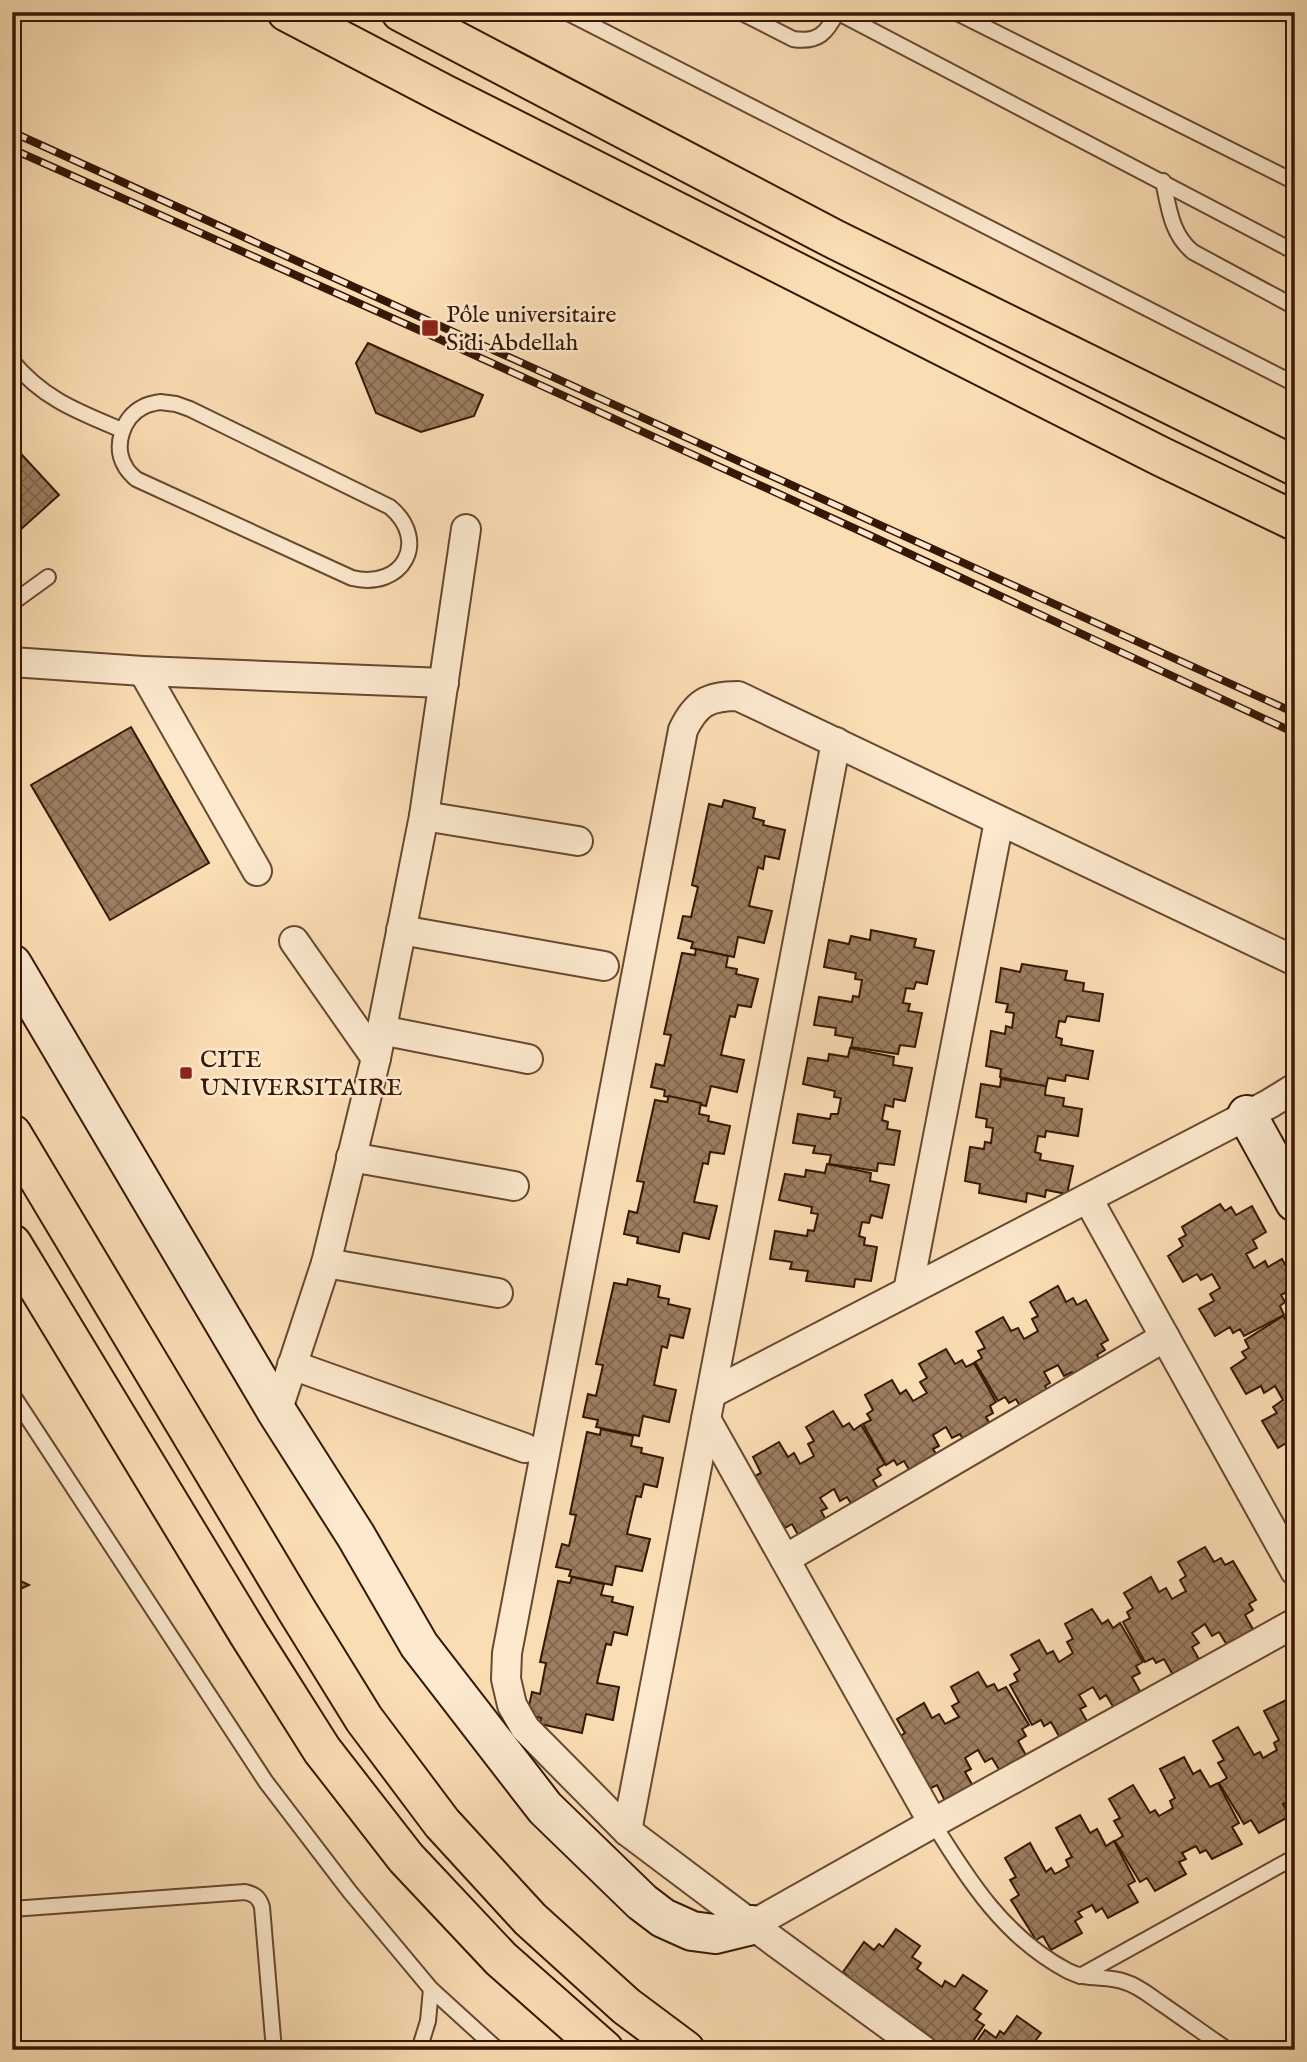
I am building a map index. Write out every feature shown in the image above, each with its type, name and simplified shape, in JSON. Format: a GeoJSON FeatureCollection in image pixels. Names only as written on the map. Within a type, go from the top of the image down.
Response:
{"type":"FeatureCollection","features":[{"type":"Feature","properties":{"kind":"main road"},"geometry":{"type":"LineString","coordinates":[[287,12],[446,95],[1295,522]]}},
{"type":"Feature","properties":{"kind":"main road"},"geometry":{"type":"LineString","coordinates":[[401,12],[836,240],[1295,466]]}},
{"type":"Feature","properties":{"kind":"main road"},"geometry":{"type":"LineString","coordinates":[[12,1134],[364,1719],[442,1823],[530,1919],[626,2006],[685,2050]]}},
{"type":"Feature","properties":{"kind":"main road"},"geometry":{"type":"LineString","coordinates":[[12,1244],[322,1749],[406,1858],[501,1959],[604,2050]]}},
{"type":"Feature","properties":{"kind":"street"},"geometry":{"type":"LineString","coordinates":[[277,1412],[326,1263],[376,1058],[424,816],[466,529]]}},
{"type":"Feature","properties":{"kind":"street"},"geometry":{"type":"LineString","coordinates":[[12,662],[143,671],[444,682]]}},
{"type":"Feature","properties":{"kind":"street"},"geometry":{"type":"LineString","coordinates":[[143,671],[257,872]]}},
{"type":"Feature","properties":{"kind":"street"},"geometry":{"type":"LineString","coordinates":[[923,2050],[627,1831],[525,1728],[512,1705],[506,1679],[506,1653],[683,730],[690,714],[703,702],[720,696],[738,696],[1295,961]]}},
{"type":"Feature","properties":{"kind":"street"},"geometry":{"type":"LineString","coordinates":[[627,1831],[836,742]]}},
{"type":"Feature","properties":{"kind":"street"},"geometry":{"type":"LineString","coordinates":[[424,816],[578,841]]}},
{"type":"Feature","properties":{"kind":"street"},"geometry":{"type":"LineString","coordinates":[[908,1291],[999,821]]}},
{"type":"Feature","properties":{"kind":"street"},"geometry":{"type":"LineString","coordinates":[[401,930],[604,966]]}},
{"type":"Feature","properties":{"kind":"street"},"geometry":{"type":"LineString","coordinates":[[294,941],[376,1058]]}},
{"type":"Feature","properties":{"kind":"street"},"geometry":{"type":"LineString","coordinates":[[12,964],[277,1412],[356,1536],[419,1644],[545,1808],[642,1902],[663,1918],[692,1931],[715,1934],[752,1926],[1295,1623]]}},
{"type":"Feature","properties":{"kind":"street"},"geometry":{"type":"LineString","coordinates":[[381,1030],[528,1059]]}},
{"type":"Feature","properties":{"kind":"street"},"geometry":{"type":"LineString","coordinates":[[709,1406],[908,1291],[1270,1103]]}},
{"type":"Feature","properties":{"kind":"street"},"geometry":{"type":"LineString","coordinates":[[1270,1103],[1295,1150]]}},
{"type":"Feature","properties":{"kind":"street"},"geometry":{"type":"LineString","coordinates":[[1270,1103],[1295,1202]]}},
{"type":"Feature","properties":{"kind":"street"},"geometry":{"type":"LineString","coordinates":[[351,1157],[514,1186]]}},
{"type":"Feature","properties":{"kind":"street"},"geometry":{"type":"LineString","coordinates":[[1088,1199],[1295,1571]]}},
{"type":"Feature","properties":{"kind":"street"},"geometry":{"type":"LineString","coordinates":[[326,1263],[498,1293]]}},
{"type":"Feature","properties":{"kind":"street"},"geometry":{"type":"LineString","coordinates":[[785,1559],[1165,1337]]}},
{"type":"Feature","properties":{"kind":"street"},"geometry":{"type":"LineString","coordinates":[[292,1364],[525,1448]]}},
{"type":"Feature","properties":{"kind":"street"},"geometry":{"type":"LineString","coordinates":[[709,1406],[785,1559],[933,1823]]}},
{"type":"Feature","properties":{"kind":"lane"},"geometry":{"type":"LineString","coordinates":[[566,12],[1295,384]]}},
{"type":"Feature","properties":{"kind":"lane"},"geometry":{"type":"LineString","coordinates":[[740,12],[786,36],[801,40],[822,34],[828,29],[837,12],[1295,251]]}},
{"type":"Feature","properties":{"kind":"lane"},"geometry":{"type":"LineString","coordinates":[[955,12],[1295,182]]}},
{"type":"Feature","properties":{"kind":"lane"},"geometry":{"type":"LineString","coordinates":[[1163,181],[1174,229],[1186,246],[1295,307]]}},
{"type":"Feature","properties":{"kind":"lane"},"geometry":{"type":"LineString","coordinates":[[12,361],[24,377],[43,393],[122,430]]}},
{"type":"Feature","properties":{"kind":"lane"},"geometry":{"type":"LineString","coordinates":[[160,402],[190,409],[390,507],[401,516],[408,530],[409,545],[405,560],[395,572],[382,579],[367,582],[352,578],[155,488],[136,479],[124,465],[119,447],[122,430],[131,415],[144,406],[160,402]]}},
{"type":"Feature","properties":{"kind":"lane"},"geometry":{"type":"LineString","coordinates":[[12,603],[48,577]]}},
{"type":"Feature","properties":{"kind":"lane"},"geometry":{"type":"LineString","coordinates":[[12,1394],[266,1782],[350,1892],[431,1989],[498,2050]]}},
{"type":"Feature","properties":{"kind":"lane"},"geometry":{"type":"LineString","coordinates":[[933,1823],[968,1880],[1000,1918],[1038,1951],[1080,1976],[1115,1979],[1134,1985],[1228,2050]]}},
{"type":"Feature","properties":{"kind":"lane"},"geometry":{"type":"LineString","coordinates":[[1080,1976],[1295,1857]]}},
{"type":"Feature","properties":{"kind":"lane"},"geometry":{"type":"LineString","coordinates":[[12,1909],[159,1897],[252,1893],[258,1897],[262,1907],[274,2050]]}},
{"type":"Feature","properties":{"kind":"lane"},"geometry":{"type":"LineString","coordinates":[[419,2050],[428,2021],[431,1989]]}},
{"type":"Feature","properties":{"kind":"building"},"geometry":{"type":"Polygon","coordinates":[[[368,343],[483,395],[474,416],[421,432],[376,413],[356,363],[368,343]]]}},
{"type":"Feature","properties":{"kind":"building"},"geometry":{"type":"Polygon","coordinates":[[[12,444],[59,495],[20,530],[12,521],[12,444]]]}},
{"type":"Feature","properties":{"kind":"building"},"geometry":{"type":"Polygon","coordinates":[[[131,727],[209,863],[110,920],[31,785],[131,727]]]}},
{"type":"Feature","properties":{"kind":"building"},"geometry":{"type":"Polygon","coordinates":[[[724,800],[755,808],[753,818],[764,821],[763,825],[785,830],[779,859],[765,856],[763,869],[758,867],[749,906],[772,911],[764,943],[738,937],[734,957],[691,948],[693,942],[678,938],[683,916],[691,917],[698,887],[692,885],[709,804],[722,807],[724,800]]]}},
{"type":"Feature","properties":{"kind":"building"},"geometry":{"type":"Polygon","coordinates":[[[871,930],[916,939],[914,947],[934,951],[927,984],[916,982],[914,989],[906,988],[903,1003],[910,1004],[908,1011],[922,1013],[915,1047],[900,1045],[898,1054],[851,1047],[853,1038],[835,1035],[836,1028],[814,1025],[819,997],[852,1002],[853,996],[859,997],[862,980],[855,979],[856,973],[824,967],[829,940],[849,944],[851,936],[870,940],[871,930]]]}},
{"type":"Feature","properties":{"kind":"building"},"geometry":{"type":"Polygon","coordinates":[[[696,949],[728,956],[726,967],[737,969],[736,974],[758,979],[751,1007],[738,1005],[735,1017],[730,1016],[721,1055],[744,1060],[737,1092],[711,1086],[706,1106],[664,1096],[665,1090],[651,1087],[656,1064],[664,1066],[671,1035],[664,1034],[682,953],[695,955],[696,949]]]}},
{"type":"Feature","properties":{"kind":"building"},"geometry":{"type":"Polygon","coordinates":[[[1022,964],[1067,971],[1065,980],[1084,983],[1083,991],[1103,994],[1099,1021],[1067,1016],[1065,1022],[1059,1021],[1056,1037],[1062,1039],[1061,1045],[1093,1051],[1088,1079],[1066,1075],[1065,1081],[1048,1078],[1046,1087],[1000,1077],[1001,1069],[986,1066],[991,1031],[1005,1034],[1006,1026],[1012,1028],[1014,1013],[1006,1012],[1008,1004],[996,1002],[1001,968],[1020,972],[1022,964]]]}},
{"type":"Feature","properties":{"kind":"building"},"geometry":{"type":"Polygon","coordinates":[[[850,1048],[894,1057],[893,1065],[912,1068],[905,1101],[894,1099],[893,1107],[885,1105],[882,1120],[888,1122],[887,1129],[900,1131],[894,1165],[878,1163],[877,1171],[829,1164],[831,1155],[813,1153],[815,1146],[793,1143],[798,1114],[830,1119],[831,1114],[838,1114],[841,1098],[834,1097],[835,1091],[803,1084],[808,1058],[828,1061],[829,1054],[848,1057],[850,1048]]]}},
{"type":"Feature","properties":{"kind":"building"},"geometry":{"type":"Polygon","coordinates":[[[1001,1079],[1046,1086],[1045,1095],[1064,1098],[1063,1106],[1082,1109],[1078,1136],[1046,1131],[1045,1137],[1038,1136],[1035,1152],[1041,1154],[1040,1160],[1073,1166],[1067,1194],[1046,1190],[1045,1197],[1027,1193],[1026,1202],[979,1193],[980,1184],[965,1181],[970,1147],[984,1149],[985,1142],[991,1143],[993,1128],[986,1127],[987,1119],[976,1117],[981,1084],[1000,1087],[1001,1079]]]}},
{"type":"Feature","properties":{"kind":"building"},"geometry":{"type":"Polygon","coordinates":[[[669,1096],[701,1103],[699,1114],[709,1116],[708,1121],[730,1126],[724,1154],[710,1152],[708,1164],[703,1163],[694,1202],[717,1206],[709,1239],[683,1233],[679,1252],[637,1243],[638,1237],[624,1234],[629,1211],[637,1213],[644,1182],[637,1181],[655,1100],[667,1102],[669,1096]]]}},
{"type":"Feature","properties":{"kind":"building"},"geometry":{"type":"Polygon","coordinates":[[[827,1164],[871,1173],[870,1181],[889,1185],[882,1218],[871,1215],[869,1223],[862,1222],[859,1236],[865,1238],[864,1245],[877,1247],[871,1281],[855,1279],[854,1287],[806,1281],[808,1271],[790,1269],[792,1262],[770,1259],[775,1231],[807,1236],[808,1230],[814,1231],[818,1214],[811,1213],[812,1207],[779,1200],[785,1174],[805,1177],[806,1170],[825,1173],[827,1164]]]}},
{"type":"Feature","properties":{"kind":"building"},"geometry":{"type":"Polygon","coordinates":[[[1220,1204],[1225,1211],[1231,1207],[1236,1215],[1252,1206],[1266,1232],[1253,1240],[1257,1248],[1246,1254],[1254,1268],[1265,1261],[1268,1267],[1282,1259],[1295,1283],[1295,1288],[1281,1295],[1285,1302],[1280,1306],[1284,1315],[1244,1336],[1240,1329],[1233,1333],[1230,1327],[1215,1336],[1199,1309],[1214,1301],[1210,1294],[1220,1288],[1212,1274],[1201,1280],[1197,1274],[1183,1282],[1168,1256],[1183,1246],[1179,1239],[1186,1235],[1182,1227],[1220,1204]]]}},
{"type":"Feature","properties":{"kind":"building"},"geometry":{"type":"Polygon","coordinates":[[[628,1279],[660,1286],[658,1297],[669,1299],[668,1304],[690,1309],[683,1338],[670,1335],[667,1348],[662,1346],[654,1385],[676,1390],[669,1422],[643,1416],[639,1436],[596,1427],[598,1420],[583,1417],[588,1394],[596,1396],[603,1365],[596,1364],[614,1283],[627,1285],[628,1279]]]}},
{"type":"Feature","properties":{"kind":"building"},"geometry":{"type":"Polygon","coordinates":[[[1058,1286],[1066,1302],[1073,1298],[1077,1305],[1086,1300],[1108,1340],[1101,1344],[1105,1350],[1097,1355],[1106,1370],[1079,1385],[1072,1372],[1064,1376],[1058,1365],[1044,1372],[1050,1383],[1045,1386],[1052,1400],[1025,1415],[1016,1399],[1009,1403],[1005,1397],[998,1401],[975,1362],[982,1358],[978,1351],[985,1348],[976,1332],[1003,1317],[1011,1331],[1018,1328],[1024,1339],[1038,1331],[1032,1319],[1038,1316],[1030,1302],[1058,1286]]]}},
{"type":"Feature","properties":{"kind":"building"},"geometry":{"type":"Polygon","coordinates":[[[1283,1316],[1288,1323],[1295,1320],[1295,1442],[1293,1439],[1278,1448],[1262,1421],[1277,1413],[1273,1407],[1283,1400],[1275,1386],[1264,1393],[1261,1386],[1246,1394],[1231,1368],[1246,1358],[1242,1352],[1249,1348],[1245,1340],[1283,1316]]]}},
{"type":"Feature","properties":{"kind":"building"},"geometry":{"type":"Polygon","coordinates":[[[946,1349],[955,1364],[962,1360],[966,1367],[974,1363],[996,1402],[990,1406],[993,1413],[986,1417],[995,1433],[968,1448],[960,1434],[952,1438],[946,1427],[933,1435],[939,1446],[933,1449],[941,1462],[914,1478],[904,1461],[897,1465],[894,1460],[886,1465],[863,1424],[871,1420],[867,1414],[873,1410],[865,1395],[892,1380],[900,1394],[906,1390],[913,1401],[927,1393],[920,1382],[927,1378],[919,1364],[946,1349]]]}},
{"type":"Feature","properties":{"kind":"building"},"geometry":{"type":"Polygon","coordinates":[[[833,1411],[843,1427],[849,1423],[854,1430],[861,1425],[885,1464],[877,1469],[881,1475],[873,1480],[882,1495],[855,1510],[847,1497],[840,1501],[834,1489],[820,1498],[827,1508],[821,1511],[829,1525],[801,1540],[792,1524],[785,1528],[782,1523],[773,1527],[751,1487],[759,1483],[755,1476],[761,1473],[753,1457],[779,1442],[788,1457],[794,1453],[800,1464],[814,1456],[808,1444],[814,1441],[806,1427],[833,1411]]]}},
{"type":"Feature","properties":{"kind":"building"},"geometry":{"type":"Polygon","coordinates":[[[601,1429],[633,1436],[631,1446],[642,1448],[641,1453],[663,1458],[657,1487],[644,1484],[641,1497],[636,1496],[627,1534],[650,1539],[642,1571],[616,1566],[612,1585],[569,1576],[571,1570],[556,1567],[562,1544],[569,1546],[576,1515],[570,1514],[587,1432],[600,1435],[601,1429]]]}},
{"type":"Feature","properties":{"kind":"building"},"geometry":{"type":"Polygon","coordinates":[[[1205,1547],[1214,1562],[1221,1558],[1225,1565],[1233,1561],[1256,1600],[1249,1604],[1253,1610],[1245,1615],[1254,1631],[1227,1645],[1219,1632],[1212,1636],[1205,1624],[1192,1633],[1199,1643],[1192,1647],[1200,1661],[1173,1675],[1164,1659],[1156,1663],[1153,1658],[1145,1662],[1123,1622],[1130,1618],[1127,1612],[1133,1608],[1124,1593],[1151,1577],[1159,1592],[1166,1588],[1172,1599],[1186,1591],[1180,1580],[1186,1576],[1178,1562],[1205,1547]]]}},
{"type":"Feature","properties":{"kind":"building"},"geometry":{"type":"Polygon","coordinates":[[[12,1577],[29,1585],[12,1593],[12,1577]]]}},
{"type":"Feature","properties":{"kind":"building"},"geometry":{"type":"Polygon","coordinates":[[[572,1577],[604,1584],[601,1595],[613,1597],[612,1602],[633,1607],[627,1635],[614,1632],[611,1645],[606,1644],[597,1683],[619,1687],[613,1720],[586,1714],[582,1733],[540,1724],[541,1718],[527,1715],[532,1692],[540,1694],[546,1663],[540,1662],[558,1581],[570,1583],[572,1577]]]}},
{"type":"Feature","properties":{"kind":"building"},"geometry":{"type":"Polygon","coordinates":[[[1092,1609],[1102,1624],[1108,1620],[1113,1628],[1120,1623],[1143,1662],[1136,1666],[1140,1673],[1132,1677],[1141,1693],[1114,1708],[1106,1695],[1100,1699],[1093,1687],[1079,1695],[1086,1706],[1080,1709],[1088,1723],[1060,1738],[1051,1722],[1044,1726],[1041,1720],[1032,1725],[1010,1685],[1018,1681],[1014,1674],[1020,1670],[1011,1655],[1039,1640],[1047,1654],[1053,1651],[1059,1662],[1073,1653],[1067,1642],[1073,1639],[1065,1624],[1092,1609]]]}},
{"type":"Feature","properties":{"kind":"building"},"geometry":{"type":"Polygon","coordinates":[[[978,1672],[987,1687],[994,1684],[998,1691],[1006,1687],[1029,1725],[1022,1729],[1026,1736],[1018,1741],[1027,1757],[1000,1771],[992,1758],[985,1762],[978,1750],[965,1758],[971,1769],[965,1772],[973,1786],[945,1801],[937,1785],[929,1789],[899,1737],[905,1733],[897,1719],[924,1703],[932,1718],[939,1714],[945,1724],[959,1717],[952,1706],[959,1702],[951,1687],[978,1672]]]}},
{"type":"Feature","properties":{"kind":"building"},"geometry":{"type":"Polygon","coordinates":[[[1288,1699],[1295,1711],[1295,1791],[1286,1795],[1290,1801],[1283,1804],[1290,1816],[1259,1833],[1251,1820],[1244,1824],[1219,1783],[1227,1778],[1218,1763],[1224,1760],[1213,1741],[1238,1727],[1254,1755],[1260,1752],[1263,1758],[1277,1750],[1274,1743],[1279,1740],[1264,1711],[1288,1699]]]}},
{"type":"Feature","properties":{"kind":"building"},"geometry":{"type":"Polygon","coordinates":[[[1184,1757],[1193,1774],[1200,1770],[1210,1787],[1218,1783],[1239,1823],[1232,1827],[1242,1844],[1212,1859],[1206,1850],[1200,1853],[1196,1846],[1182,1853],[1186,1859],[1179,1862],[1186,1874],[1155,1891],[1147,1878],[1140,1882],[1115,1841],[1123,1836],[1114,1821],[1120,1818],[1109,1799],[1133,1785],[1150,1813],[1155,1810],[1159,1816],[1173,1808],[1170,1801],[1175,1798],[1160,1769],[1184,1757]]]}},
{"type":"Feature","properties":{"kind":"building"},"geometry":{"type":"Polygon","coordinates":[[[1080,1815],[1090,1833],[1097,1829],[1106,1846],[1114,1841],[1135,1881],[1128,1885],[1138,1902],[1108,1918],[1102,1908],[1096,1912],[1092,1905],[1078,1912],[1082,1917],[1075,1921],[1082,1933],[1051,1950],[1043,1936],[1036,1940],[1011,1900],[1019,1895],[1010,1880],[1016,1877],[1005,1858],[1030,1843],[1046,1872],[1051,1868],[1055,1874],[1069,1866],[1066,1860],[1072,1857],[1056,1828],[1080,1815]]]}},
{"type":"Feature","properties":{"kind":"building"},"geometry":{"type":"Polygon","coordinates":[[[896,1929],[920,1946],[912,1957],[921,1963],[917,1969],[942,1987],[945,1981],[955,1987],[963,1975],[987,1991],[974,2009],[981,2014],[976,2020],[984,2025],[967,2050],[940,2050],[914,2030],[841,1988],[848,1976],[843,1972],[864,1942],[874,1950],[879,1944],[883,1947],[896,1929]]]}},
{"type":"Feature","properties":{"kind":"building"},"geometry":{"type":"Polygon","coordinates":[[[1017,2016],[1041,2033],[1033,2044],[1041,2050],[971,2050],[985,2030],[996,2038],[1000,2031],[1004,2034],[1017,2016]]]}},
{"type":"Feature","properties":{"kind":"railway"},"geometry":{"type":"LineString","coordinates":[[12,132],[1295,713]]}},
{"type":"Feature","properties":{"kind":"railway"},"geometry":{"type":"LineString","coordinates":[[12,149],[437,338],[1295,733]]}},
{"type":"Feature","properties":{"kind":"place","name":"Pôle universitaire Sidi Abdellah"},"geometry":{"type":"Point","coordinates":[430,328]}},
{"type":"Feature","properties":{"kind":"place","name":"CITE UNIVERSITAIRE"},"geometry":{"type":"Point","coordinates":[186,1073]}}]}
